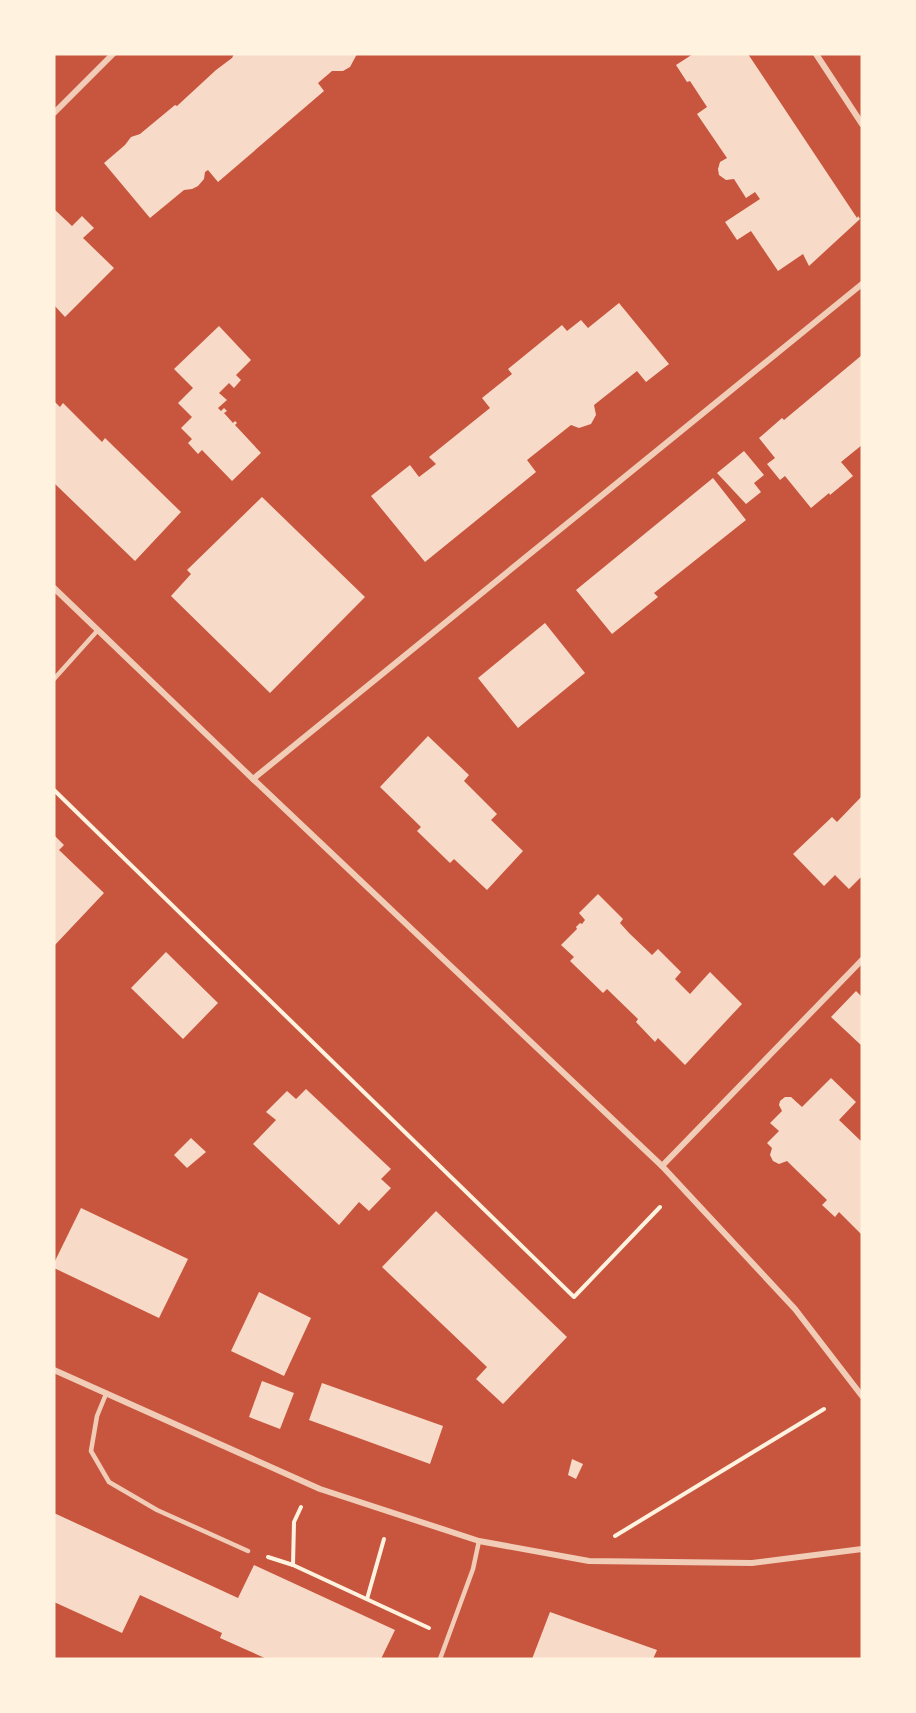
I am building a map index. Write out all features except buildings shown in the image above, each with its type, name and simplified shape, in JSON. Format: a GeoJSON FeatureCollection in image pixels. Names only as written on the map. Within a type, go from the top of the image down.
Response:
{"type":"FeatureCollection","features":[{"type":"Feature","properties":{"kind":"street"},"geometry":{"type":"LineString","coordinates":[[54,113],[113,54]]}},
{"type":"Feature","properties":{"kind":"street"},"geometry":{"type":"LineString","coordinates":[[816,54],[862,124]]}},
{"type":"Feature","properties":{"kind":"street"},"geometry":{"type":"LineString","coordinates":[[253,779],[862,284]]}},
{"type":"Feature","properties":{"kind":"street"},"geometry":{"type":"LineString","coordinates":[[54,588],[662,1166],[795,1309],[862,1396]]}},
{"type":"Feature","properties":{"kind":"street"},"geometry":{"type":"LineString","coordinates":[[662,1166],[862,960]]}},
{"type":"Feature","properties":{"kind":"street"},"geometry":{"type":"LineString","coordinates":[[54,1370],[320,1489],[479,1541],[589,1561],[752,1563],[862,1549]]}},
{"type":"Feature","properties":{"kind":"lane"},"geometry":{"type":"LineString","coordinates":[[54,679],[98,630]]}},
{"type":"Feature","properties":{"kind":"lane"},"geometry":{"type":"LineString","coordinates":[[106,1394],[97,1416],[91,1451],[110,1482],[157,1510],[248,1551]]}},
{"type":"Feature","properties":{"kind":"lane"},"geometry":{"type":"LineString","coordinates":[[440,1659],[473,1569],[479,1541]]}},
{"type":"Feature","properties":{"kind":"path"},"geometry":{"type":"LineString","coordinates":[[54,790],[574,1297],[660,1207]]}},
{"type":"Feature","properties":{"kind":"path"},"geometry":{"type":"LineString","coordinates":[[615,1536],[824,1409]]}},
{"type":"Feature","properties":{"kind":"path"},"geometry":{"type":"LineString","coordinates":[[293,1565],[294,1522],[301,1507]]}},
{"type":"Feature","properties":{"kind":"path"},"geometry":{"type":"LineString","coordinates":[[367,1599],[384,1539]]}},
{"type":"Feature","properties":{"kind":"path"},"geometry":{"type":"LineString","coordinates":[[248,1551],[293,1565],[449,1637]]}}]}
